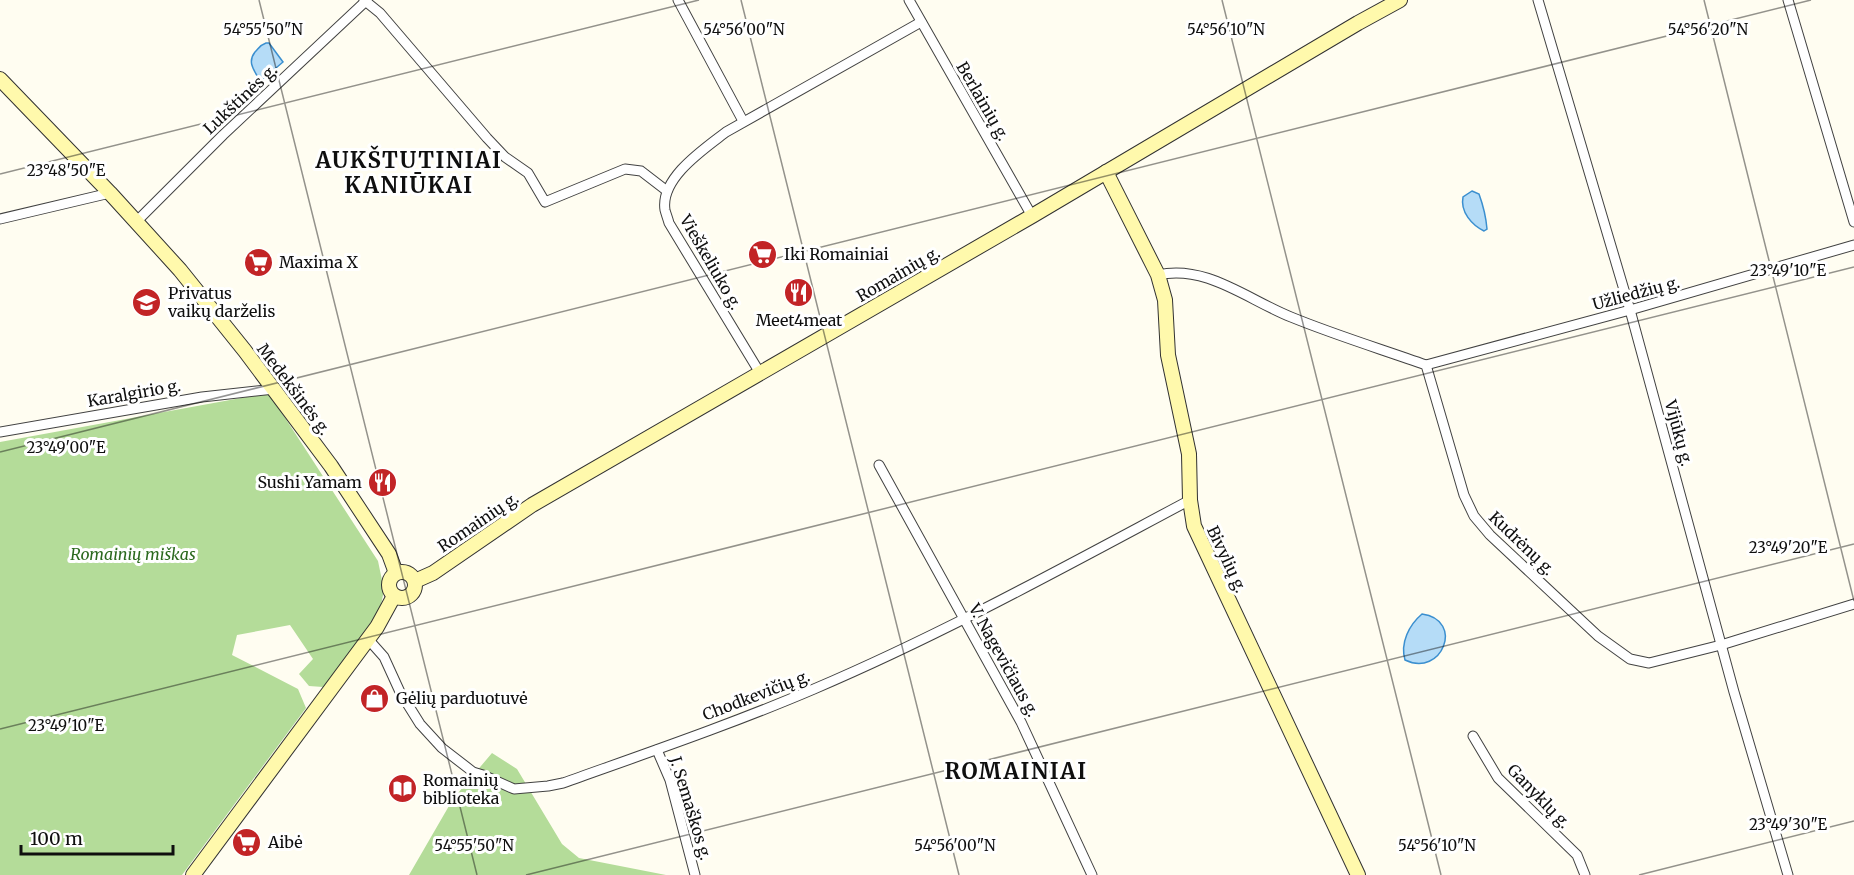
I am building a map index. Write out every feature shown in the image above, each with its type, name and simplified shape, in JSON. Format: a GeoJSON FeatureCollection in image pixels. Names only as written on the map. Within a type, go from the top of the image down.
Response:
{"type":"FeatureCollection","features":[{"type":"Feature","properties":{"kind":"main road","name":"Romainių g."},"geometry":{"type":"LineString","coordinates":[[415,581],[434,573],[532,506],[1400,0]]}},
{"type":"Feature","properties":{"kind":"main road","name":"Medekšinės g."},"geometry":{"type":"LineString","coordinates":[[0,79],[110,193],[180,270],[274,389],[331,466],[389,554],[396,573]]}},
{"type":"Feature","properties":{"kind":"main road","name":"Bivylių g."},"geometry":{"type":"LineString","coordinates":[[1106,172],[1158,275],[1165,300],[1168,355],[1189,454],[1190,500],[1194,526],[1358,875]]}},
{"type":"Feature","properties":{"kind":"main road"},"geometry":{"type":"LineString","coordinates":[[406,572],[415,581],[412,594],[403,598],[394,596],[389,588],[392,575],[396,573],[406,572]]}},
{"type":"Feature","properties":{"kind":"main road"},"geometry":{"type":"LineString","coordinates":[[193,875],[377,627],[394,596]]}},
{"type":"Feature","properties":{"kind":"street"},"geometry":{"type":"LineString","coordinates":[[678,0],[743,121]]}},
{"type":"Feature","properties":{"kind":"street","name":"Berlainių g."},"geometry":{"type":"LineString","coordinates":[[909,0],[1032,216]]}},
{"type":"Feature","properties":{"kind":"street","name":"Vijūkų g."},"geometry":{"type":"LineString","coordinates":[[1538,0],[1630,310],[1721,645],[1788,875]]}},
{"type":"Feature","properties":{"kind":"street"},"geometry":{"type":"LineString","coordinates":[[1788,0],[1854,222]]}},
{"type":"Feature","properties":{"kind":"street"},"geometry":{"type":"LineString","coordinates":[[365,1],[380,13],[487,138],[505,157],[528,174],[545,202],[625,169],[641,171],[667,191],[677,175],[701,151],[743,121],[921,22]]}},
{"type":"Feature","properties":{"kind":"street","name":"Lukštinės g."},"geometry":{"type":"LineString","coordinates":[[136,222],[239,119],[365,1]]}},
{"type":"Feature","properties":{"kind":"street","name":"Vieškeliuko g."},"geometry":{"type":"LineString","coordinates":[[667,191],[664,208],[669,223],[760,373]]}},
{"type":"Feature","properties":{"kind":"street"},"geometry":{"type":"LineString","coordinates":[[0,219],[110,193]]}},
{"type":"Feature","properties":{"kind":"street","name":"Užliedžių g."},"geometry":{"type":"LineString","coordinates":[[1425,365],[1630,310],[1854,245]]}},
{"type":"Feature","properties":{"kind":"street"},"geometry":{"type":"LineString","coordinates":[[1158,275],[1171,272],[1221,282],[1266,307],[1293,318],[1425,365]]}},
{"type":"Feature","properties":{"kind":"street","name":"Kudrėnų g."},"geometry":{"type":"LineString","coordinates":[[1425,365],[1464,495],[1474,516],[1490,535],[1598,636],[1630,658],[1649,663],[1721,645],[1854,604]]}},
{"type":"Feature","properties":{"kind":"street","name":"Karalgirio g."},"geometry":{"type":"LineString","coordinates":[[0,432],[202,397],[274,389]]}},
{"type":"Feature","properties":{"kind":"street","name":"V. Nagevičiaus g."},"geometry":{"type":"LineString","coordinates":[[879,465],[1021,722],[1092,875]]}},
{"type":"Feature","properties":{"kind":"street","name":"Chodkevičių g."},"geometry":{"type":"LineString","coordinates":[[368,639],[384,657],[400,692],[420,724],[435,742],[473,772],[514,789],[548,786],[563,783],[657,750],[813,690],[964,620],[1190,500]]}},
{"type":"Feature","properties":{"kind":"street","name":"Ganyklų g."},"geometry":{"type":"LineString","coordinates":[[1473,736],[1498,778],[1577,855],[1585,875]]}},
{"type":"Feature","properties":{"kind":"street","name":"J. Semaškos g."},"geometry":{"type":"LineString","coordinates":[[657,750],[670,780],[695,875]]}},
{"type":"Feature","properties":{"kind":"green space","name":"Romainių miškas"},"geometry":{"type":"Polygon","coordinates":[[[269,393],[378,561],[384,590],[378,620],[323,687],[309,686],[299,674],[313,659],[290,625],[237,635],[232,655],[298,689],[306,708],[182,875],[0,875],[0,442],[269,393]]]}},
{"type":"Feature","properties":{"kind":"green space"},"geometry":{"type":"Polygon","coordinates":[[[492,753],[517,769],[562,844],[579,858],[666,875],[409,875],[453,799],[492,753]]]}},
{"type":"Feature","properties":{"kind":"water"},"geometry":{"type":"Polygon","coordinates":[[[269,43],[283,62],[262,80],[259,79],[251,63],[255,52],[269,43]]]}},
{"type":"Feature","properties":{"kind":"water"},"geometry":{"type":"Polygon","coordinates":[[[1472,191],[1479,194],[1482,202],[1487,229],[1484,231],[1471,222],[1463,208],[1463,197],[1472,191]]]}},
{"type":"Feature","properties":{"kind":"water"},"geometry":{"type":"Polygon","coordinates":[[[1422,614],[1435,618],[1443,626],[1445,636],[1444,646],[1438,655],[1429,661],[1418,663],[1405,660],[1404,647],[1413,623],[1422,614]]]}},
{"type":"Feature","properties":{"kind":"place","name":"Iki Romainiai"},"geometry":{"type":"Point","coordinates":[763,254]}},
{"type":"Feature","properties":{"kind":"place","name":"Maxima X"},"geometry":{"type":"Point","coordinates":[258,262]}},
{"type":"Feature","properties":{"kind":"place","name":"Meet4meat"},"geometry":{"type":"Point","coordinates":[799,292]}},
{"type":"Feature","properties":{"kind":"place","name":"Privatus vaikų darželis"},"geometry":{"type":"Point","coordinates":[147,302]}},
{"type":"Feature","properties":{"kind":"place","name":"Sushi Yamam"},"geometry":{"type":"Point","coordinates":[383,482]}},
{"type":"Feature","properties":{"kind":"place","name":"Gėlių parduotuvė"},"geometry":{"type":"Point","coordinates":[375,698]}},
{"type":"Feature","properties":{"kind":"place","name":"Romainių biblioteka"},"geometry":{"type":"Point","coordinates":[402,789]}},
{"type":"Feature","properties":{"kind":"place","name":"Aibė"},"geometry":{"type":"Point","coordinates":[247,842]}},
{"type":"Feature","properties":{"kind":"district","name":"AUKŠTUTINIAI KANIŪKAI"},"geometry":{"type":"Point","coordinates":[409,172]}},
{"type":"Feature","properties":{"kind":"district","name":"ROMAINIAI"},"geometry":{"type":"Point","coordinates":[1016,771]}}]}
